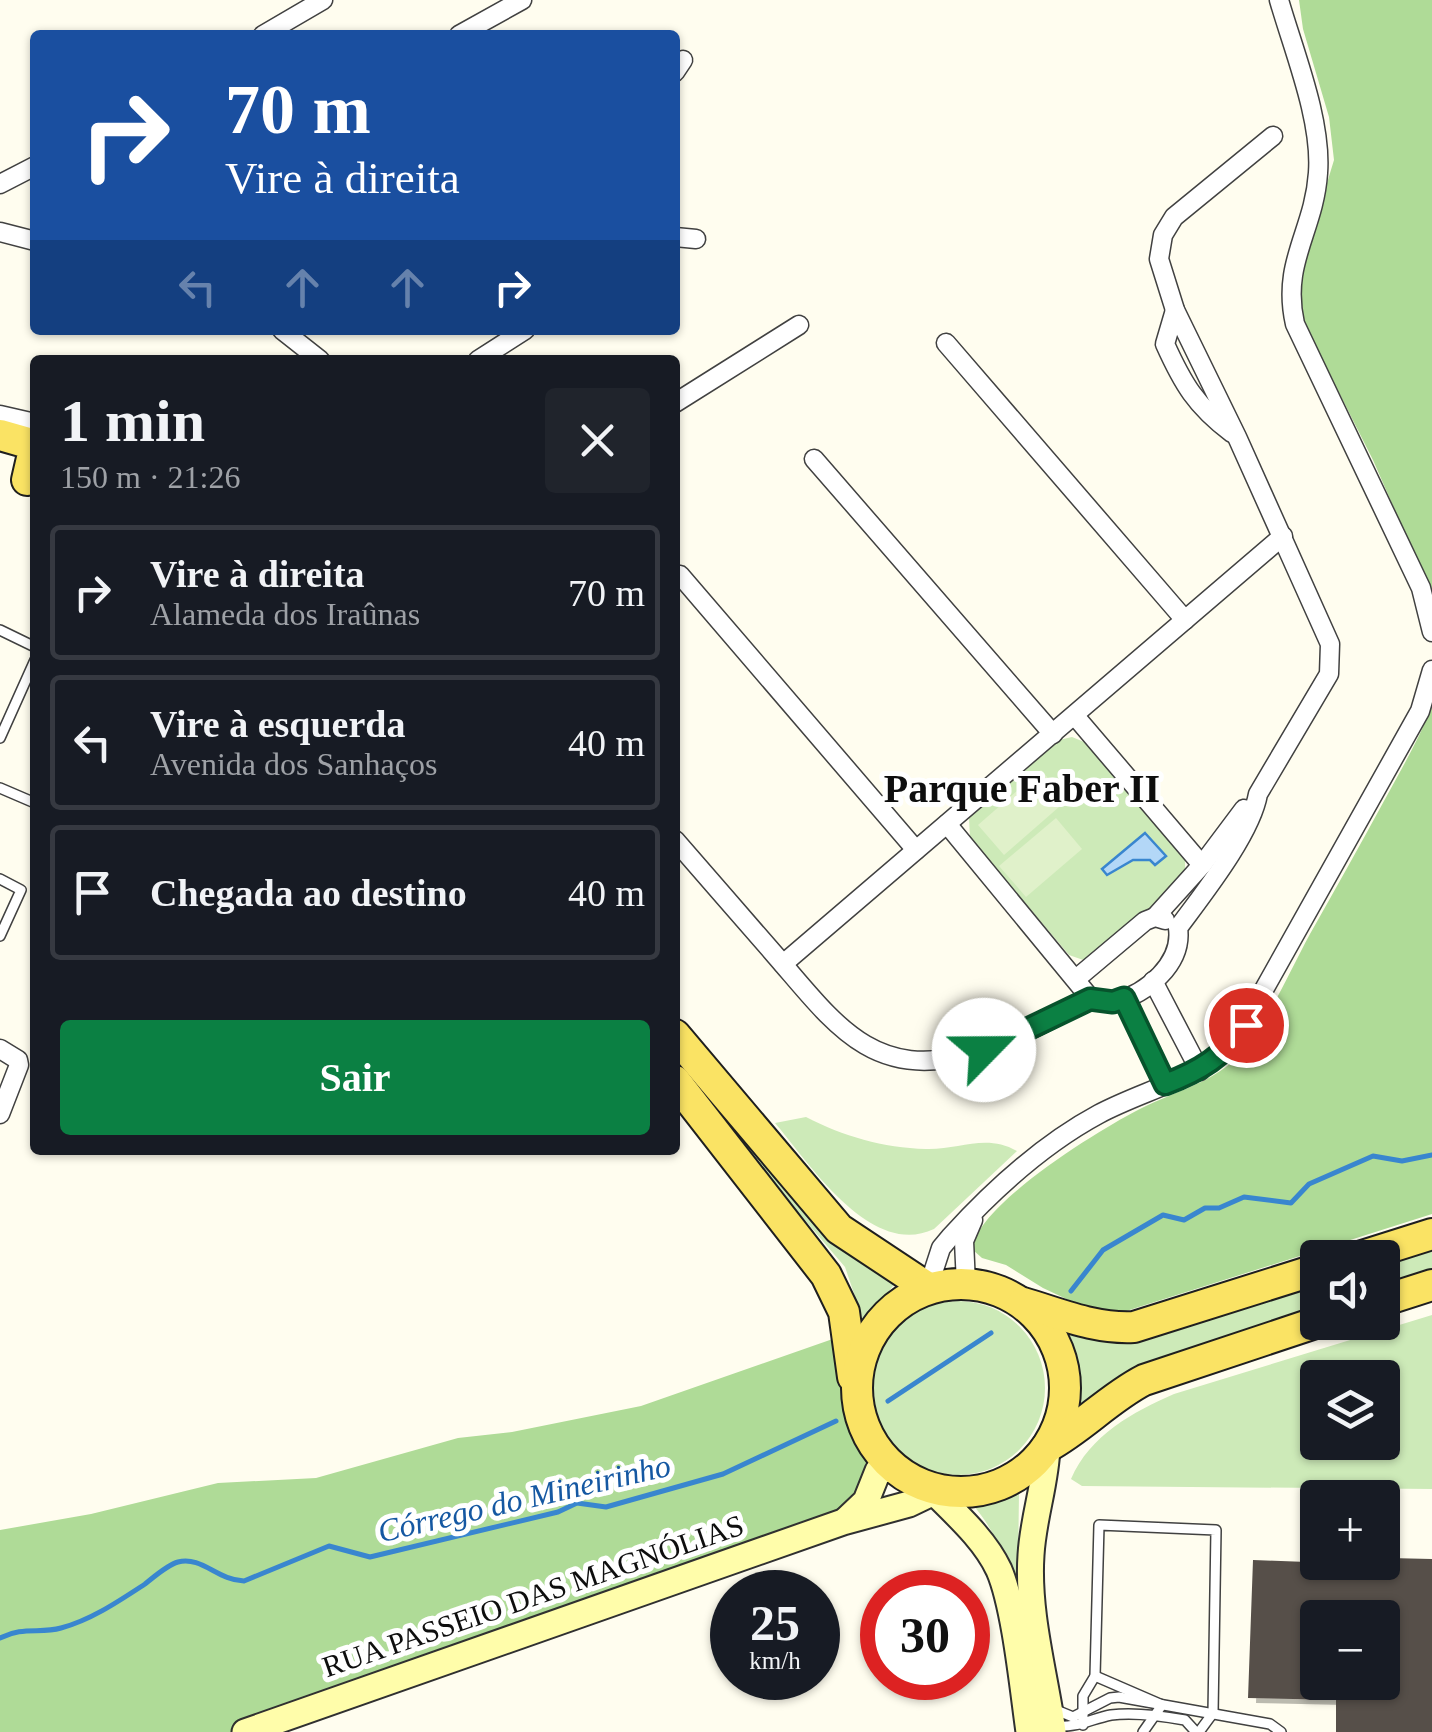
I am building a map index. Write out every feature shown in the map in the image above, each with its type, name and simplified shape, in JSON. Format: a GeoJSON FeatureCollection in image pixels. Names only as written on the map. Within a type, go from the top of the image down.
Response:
{"type":"FeatureCollection","features":[{"type":"Feature","properties":{"kind":"main road"},"geometry":{"type":"LineString","coordinates":[[0,435],[30,444]]}},
{"type":"Feature","properties":{"kind":"main road"},"geometry":{"type":"LineString","coordinates":[[682,1073],[839,1229],[928,1288]]}},
{"type":"Feature","properties":{"kind":"main road"},"geometry":{"type":"LineString","coordinates":[[682,1073],[826,1274],[844,1312],[854,1384],[865,1428],[875,1447],[894,1468],[934,1492],[971,1492],[1002,1484],[1028,1468],[1047,1447],[1062,1414],[1066,1396],[1062,1360],[1046,1327],[1020,1302]]}},
{"type":"Feature","properties":{"kind":"main road"},"geometry":{"type":"LineString","coordinates":[[1400,1244],[1432,1234]]}},
{"type":"Feature","properties":{"kind":"main road"},"geometry":{"type":"LineString","coordinates":[[854,1384],[876,1329],[892,1310],[928,1288],[966,1284],[994,1289],[1020,1302],[1110,1328],[1134,1327],[1300,1276]]}},
{"type":"Feature","properties":{"kind":"main road"},"geometry":{"type":"LineString","coordinates":[[1400,1295],[1432,1285]]}},
{"type":"Feature","properties":{"kind":"main road"},"geometry":{"type":"LineString","coordinates":[[1047,1447],[1144,1380],[1300,1328]]}},
{"type":"Feature","properties":{"kind":"street"},"geometry":{"type":"LineString","coordinates":[[271,30],[323,0]]}},
{"type":"Feature","properties":{"kind":"street"},"geometry":{"type":"LineString","coordinates":[[469,30],[522,0]]}},
{"type":"Feature","properties":{"kind":"street"},"geometry":{"type":"LineString","coordinates":[[1279,0],[1308,101],[1318,153],[1311,214],[1290,283],[1296,324],[1421,588],[1432,632]]}},
{"type":"Feature","properties":{"kind":"street"},"geometry":{"type":"LineString","coordinates":[[680,846],[814,1003],[847,1036],[886,1056],[924,1062],[984,1050],[1090,999],[1113,1002],[1162,976],[1180,939],[1178,928],[1240,835],[1256,808],[1258,794],[1329,674],[1330,644],[1238,437],[1210,417],[1186,389],[1165,344],[1174,310],[1159,259],[1167,226],[1273,136]]}},
{"type":"Feature","properties":{"kind":"street"},"geometry":{"type":"LineString","coordinates":[[0,184],[30,171]]}},
{"type":"Feature","properties":{"kind":"street"},"geometry":{"type":"LineString","coordinates":[[0,232],[30,240]]}},
{"type":"Feature","properties":{"kind":"street"},"geometry":{"type":"LineString","coordinates":[[680,237],[696,239]]}},
{"type":"Feature","properties":{"kind":"street"},"geometry":{"type":"LineString","coordinates":[[680,400],[799,325]]}},
{"type":"Feature","properties":{"kind":"street"},"geometry":{"type":"LineString","coordinates":[[288,335],[314,355]]}},
{"type":"Feature","properties":{"kind":"street"},"geometry":{"type":"LineString","coordinates":[[486,355],[517,335]]}},
{"type":"Feature","properties":{"kind":"street"},"geometry":{"type":"LineString","coordinates":[[946,342],[1185,620]]}},
{"type":"Feature","properties":{"kind":"street"},"geometry":{"type":"LineString","coordinates":[[0,415],[30,422]]}},
{"type":"Feature","properties":{"kind":"street"},"geometry":{"type":"LineString","coordinates":[[814,459],[1052,734]]}},
{"type":"Feature","properties":{"kind":"street"},"geometry":{"type":"LineString","coordinates":[[783,964],[1282,536]]}},
{"type":"Feature","properties":{"kind":"street"},"geometry":{"type":"LineString","coordinates":[[680,575],[916,850]]}},
{"type":"Feature","properties":{"kind":"street"},"geometry":{"type":"LineString","coordinates":[[928,1288],[941,1248],[1031,1162],[1097,1115],[1200,1071],[1224,1053],[1246,1025],[1420,710],[1432,670]]}},
{"type":"Feature","properties":{"kind":"street"},"geometry":{"type":"LineString","coordinates":[[1075,716],[1202,865]]}},
{"type":"Feature","properties":{"kind":"street"},"geometry":{"type":"LineString","coordinates":[[1155,918],[1258,794]]}},
{"type":"Feature","properties":{"kind":"street"},"geometry":{"type":"LineString","coordinates":[[947,824],[1090,999]]}},
{"type":"Feature","properties":{"kind":"street"},"geometry":{"type":"LineString","coordinates":[[1076,979],[1145,921],[1166,920],[1178,928]]}},
{"type":"Feature","properties":{"kind":"street"},"geometry":{"type":"LineString","coordinates":[[1153,981],[1200,1071]]}},
{"type":"Feature","properties":{"kind":"street"},"geometry":{"type":"LineString","coordinates":[[1124,998],[1165,1084]]}},
{"type":"Feature","properties":{"kind":"street"},"geometry":{"type":"LineString","coordinates":[[0,1050],[20,1065],[0,1114]]}},
{"type":"Feature","properties":{"kind":"street"},"geometry":{"type":"LineString","coordinates":[[966,1284],[964,1241],[978,1210]]}},
{"type":"Feature","properties":{"kind":"street"},"geometry":{"type":"LineString","coordinates":[[1046,1724],[1030,1553],[1047,1447]]}},
{"type":"Feature","properties":{"kind":"street"},"geometry":{"type":"LineString","coordinates":[[842,1522],[866,1501],[878,1471],[894,1468]]}},
{"type":"Feature","properties":{"kind":"street"},"geometry":{"type":"LineString","coordinates":[[934,1492],[962,1520],[998,1569],[1046,1724]]}},
{"type":"Feature","properties":{"kind":"street","name":"RUA PASSEIO DAS MAGNÓLIAS"},"geometry":{"type":"LineString","coordinates":[[245,1732],[842,1522],[909,1504],[934,1492]]}},
{"type":"Feature","properties":{"kind":"lane"},"geometry":{"type":"LineString","coordinates":[[0,630],[30,645]]}},
{"type":"Feature","properties":{"kind":"lane"},"geometry":{"type":"LineString","coordinates":[[0,738],[30,671]]}},
{"type":"Feature","properties":{"kind":"lane"},"geometry":{"type":"LineString","coordinates":[[0,788],[30,801]]}},
{"type":"Feature","properties":{"kind":"lane"},"geometry":{"type":"LineString","coordinates":[[0,879],[21,890],[0,936]]}},
{"type":"Feature","properties":{"kind":"lane"},"geometry":{"type":"LineString","coordinates":[[1046,1724],[1084,1725],[1116,1714],[1185,1720],[1198,1732],[1213,1714],[1216,1530],[1099,1526],[1095,1676],[1083,1696],[1084,1725]]}},
{"type":"Feature","properties":{"kind":"lane"},"geometry":{"type":"LineString","coordinates":[[1095,1676],[1162,1704]]}},
{"type":"Feature","properties":{"kind":"lane"},"geometry":{"type":"LineString","coordinates":[[1046,1724],[1073,1717],[1110,1698],[1270,1724],[1282,1732]]}},
{"type":"Feature","properties":{"kind":"lane"},"geometry":{"type":"LineString","coordinates":[[1143,1732],[1162,1704]]}},
{"type":"Feature","properties":{"kind":"green space"},"geometry":{"type":"Polygon","coordinates":[[[1299,0],[1432,0],[1432,595],[1373,460],[1303,321],[1300,272],[1334,160],[1329,117],[1303,29],[1299,0]]]}},
{"type":"Feature","properties":{"kind":"green space"},"geometry":{"type":"Polygon","coordinates":[[[1432,706],[1432,1214],[1350,1240],[1300,1240],[1300,1256],[1120,1313],[1077,1304],[1006,1265],[982,1258],[973,1250],[978,1233],[993,1213],[1040,1172],[1118,1121],[1214,1075],[1236,1058],[1277,998],[1410,754],[1432,706]]]}},
{"type":"Feature","properties":{"kind":"green space"},"geometry":{"type":"Polygon","coordinates":[[[1072,737],[1089,744],[1185,856],[1185,878],[1089,962],[1069,955],[970,838],[969,818],[973,811],[1059,740],[1072,737]]]}},
{"type":"Feature","properties":{"kind":"green space"},"geometry":{"type":"Polygon","coordinates":[[[1041,770],[1067,800],[1004,855],[978,825],[1041,770]]]}},
{"type":"Feature","properties":{"kind":"green space"},"geometry":{"type":"Polygon","coordinates":[[[1056,818],[1082,849],[1026,897],[999,866],[1056,818]]]}},
{"type":"Feature","properties":{"kind":"green space"},"geometry":{"type":"Polygon","coordinates":[[[694,1077],[900,1277],[864,1323],[845,1267],[691,1087],[694,1077]]]}},
{"type":"Feature","properties":{"kind":"green space"},"geometry":{"type":"Polygon","coordinates":[[[806,1117],[849,1135],[894,1146],[938,1149],[994,1143],[1017,1151],[934,1229],[911,1235],[888,1231],[844,1203],[775,1123],[806,1117]]]}},
{"type":"Feature","properties":{"kind":"green space"},"geometry":{"type":"Polygon","coordinates":[[[1432,1246],[1432,1271],[1400,1281],[1400,1256],[1432,1246]]]}},
{"type":"Feature","properties":{"kind":"green space"},"geometry":{"type":"Polygon","coordinates":[[[1300,1285],[1300,1313],[1146,1365],[1071,1414],[1074,1368],[1070,1346],[1059,1326],[1300,1285]]]}},
{"type":"Feature","properties":{"kind":"green space"},"geometry":{"type":"Polygon","coordinates":[[[958,1301],[991,1308],[1019,1327],[1038,1355],[1045,1388],[1038,1421],[1019,1449],[991,1468],[958,1475],[925,1468],[897,1449],[878,1421],[871,1388],[878,1355],[897,1327],[925,1308],[958,1301]]]}},
{"type":"Feature","properties":{"kind":"green space"},"geometry":{"type":"Polygon","coordinates":[[[1432,1315],[1432,1489],[1400,1489],[1400,1480],[1300,1480],[1300,1488],[1082,1486],[1071,1479],[1101,1438],[1143,1409],[1174,1394],[1350,1340],[1400,1340],[1400,1325],[1432,1315]]]}},
{"type":"Feature","properties":{"kind":"green space"},"geometry":{"type":"Polygon","coordinates":[[[847,1334],[855,1388],[865,1421],[894,1468],[866,1501],[245,1732],[0,1732],[0,1530],[91,1514],[218,1483],[316,1478],[458,1438],[512,1432],[641,1406],[847,1334]]]}},
{"type":"Feature","properties":{"kind":"green space"},"geometry":{"type":"Polygon","coordinates":[[[1019,1492],[1018,1569],[1042,1732],[1014,1584],[990,1529],[973,1505],[1019,1492]]]}},
{"type":"Feature","properties":{"kind":"water"},"geometry":{"type":"Polygon","coordinates":[[[1145,833],[1166,856],[1155,865],[1150,860],[1133,860],[1107,875],[1102,869],[1145,833]]]}},
{"type":"Feature","properties":{"kind":"building"},"geometry":{"type":"Polygon","coordinates":[[[1400,1558],[1432,1559],[1432,1732],[1336,1732],[1336,1700],[1400,1700],[1400,1600],[1300,1600],[1300,1699],[1248,1698],[1253,1560],[1300,1562],[1300,1580],[1400,1580],[1400,1558]]]}},
{"type":"Feature","properties":{"kind":"waterway","name":"Córrego do Mineirinho"},"geometry":{"type":"LineString","coordinates":[[1071,1291],[1103,1250],[1163,1215],[1184,1220],[1205,1208],[1219,1208],[1244,1197],[1291,1203],[1309,1184],[1373,1156],[1402,1161],[1432,1155]]}},
{"type":"Feature","properties":{"kind":"waterway","name":"Córrego do Mineirinho"},"geometry":{"type":"LineString","coordinates":[[888,1401],[991,1333]]}},
{"type":"Feature","properties":{"kind":"waterway","name":"Córrego do Mineirinho"},"geometry":{"type":"LineString","coordinates":[[0,1638],[16,1632],[72,1625],[115,1603],[178,1562],[195,1562],[244,1581],[329,1546],[370,1557],[558,1512],[577,1503],[606,1507],[723,1474],[836,1421]]}},
{"type":"Feature","properties":{"kind":"district","name":"Parque Faber II"},"geometry":{"type":"Point","coordinates":[1022,788]}},
{"type":"Feature","properties":{"kind":"route"},"geometry":{"type":"LineString","coordinates":[[984,1050],[1090,999],[1113,1002],[1124,998],[1165,1084],[1200,1071],[1224,1053],[1246,1025]]}}]}
